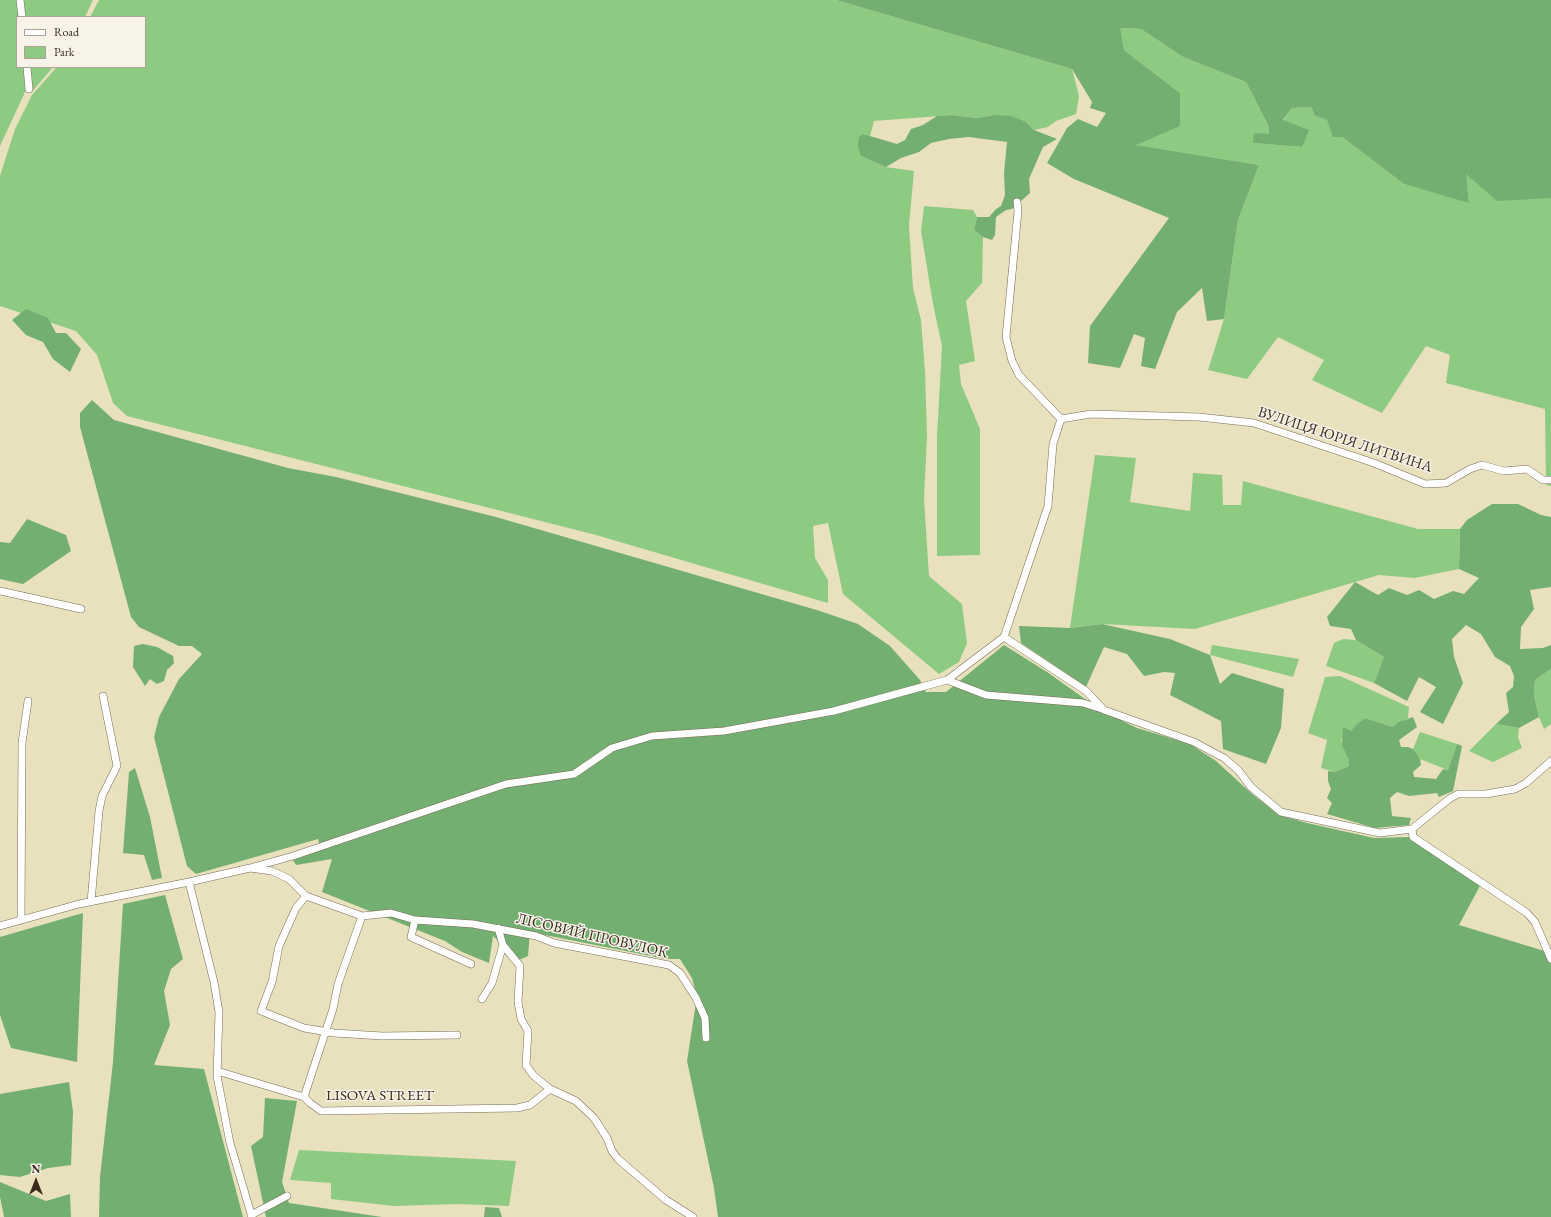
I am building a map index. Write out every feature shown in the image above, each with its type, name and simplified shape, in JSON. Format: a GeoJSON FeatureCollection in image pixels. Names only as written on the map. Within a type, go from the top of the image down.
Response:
{"type":"FeatureCollection","features":[{"type":"Feature","properties":{"kind":"street"},"geometry":{"type":"LineString","coordinates":[[20,0],[22,16]]}},
{"type":"Feature","properties":{"kind":"street"},"geometry":{"type":"LineString","coordinates":[[27,68],[29,89]]}},
{"type":"Feature","properties":{"kind":"street"},"geometry":{"type":"LineString","coordinates":[[0,926],[91,902],[250,868],[301,853],[506,784],[574,774],[612,748],[652,736],[724,731],[834,711],[947,680],[1004,637],[1048,506],[1053,444],[1061,419],[1019,375],[1012,361],[1006,337],[1018,210],[1017,202]]}},
{"type":"Feature","properties":{"kind":"street","name":"ВУЛИЦЯ ЮРІЯ ЛИТВИНА"},"geometry":{"type":"LineString","coordinates":[[1061,419],[1091,414],[1199,417],[1246,422],[1254,423],[1374,463],[1425,484],[1446,483],[1470,469],[1482,465],[1504,471],[1526,468],[1543,480],[1551,480]]}},
{"type":"Feature","properties":{"kind":"street"},"geometry":{"type":"LineString","coordinates":[[0,591],[81,609]]}},
{"type":"Feature","properties":{"kind":"street"},"geometry":{"type":"LineString","coordinates":[[1004,637],[1054,672],[1086,691],[1104,710]]}},
{"type":"Feature","properties":{"kind":"street"},"geometry":{"type":"LineString","coordinates":[[947,680],[986,695],[1083,703],[1104,710],[1194,742],[1224,758],[1238,770],[1251,787],[1281,812],[1312,817],[1380,833],[1412,829],[1449,799],[1458,794],[1486,794],[1516,789],[1526,783],[1551,761]]}},
{"type":"Feature","properties":{"kind":"street"},"geometry":{"type":"LineString","coordinates":[[91,902],[99,811],[102,796],[117,766],[103,696]]}},
{"type":"Feature","properties":{"kind":"street"},"geometry":{"type":"LineString","coordinates":[[21,920],[22,743],[28,701]]}},
{"type":"Feature","properties":{"kind":"street"},"geometry":{"type":"LineString","coordinates":[[1412,829],[1413,837],[1527,913],[1535,922],[1551,959]]}},
{"type":"Feature","properties":{"kind":"street"},"geometry":{"type":"LineString","coordinates":[[250,868],[272,871],[289,879],[306,896],[362,916],[391,913],[415,920],[411,937],[471,964]]}},
{"type":"Feature","properties":{"kind":"street"},"geometry":{"type":"LineString","coordinates":[[189,882],[214,982],[218,1005],[217,1076],[235,1160],[251,1216],[287,1196]]}},
{"type":"Feature","properties":{"kind":"street"},"geometry":{"type":"LineString","coordinates":[[306,896],[296,908],[279,946],[272,982],[262,1011],[304,1028],[326,1032],[382,1036],[457,1035]]}},
{"type":"Feature","properties":{"kind":"street","name":"LISOVA STREET"},"geometry":{"type":"LineString","coordinates":[[362,916],[338,984],[326,1032],[304,1097],[321,1111],[518,1108],[530,1105],[550,1089]]}},
{"type":"Feature","properties":{"kind":"street","name":"ЛІСОВИЙ ПРОВУЛОК"},"geometry":{"type":"LineString","coordinates":[[415,920],[473,924],[498,928],[536,936],[554,943],[668,964],[680,973],[696,998],[705,1018],[706,1038]]}},
{"type":"Feature","properties":{"kind":"street"},"geometry":{"type":"LineString","coordinates":[[498,928],[503,945]]}},
{"type":"Feature","properties":{"kind":"street","name":"ЛІСОВИЙ ПРОВУЛОК"},"geometry":{"type":"LineString","coordinates":[[482,999],[492,983],[503,945]]}},
{"type":"Feature","properties":{"kind":"street","name":"ЛІСОВИЙ ПРОВУЛОК"},"geometry":{"type":"LineString","coordinates":[[503,945],[520,966],[518,1002],[521,1019],[528,1031],[526,1065],[533,1075],[550,1089],[576,1101],[594,1118],[607,1138],[612,1151],[618,1158],[666,1200],[693,1217]]}},
{"type":"Feature","properties":{"kind":"street"},"geometry":{"type":"LineString","coordinates":[[217,1071],[304,1097]]}},
{"type":"Feature","properties":{"kind":"green space"},"geometry":{"type":"Polygon","coordinates":[[[0,0],[93,0],[85,16],[16,16],[16,68],[52,68],[31,93],[26,90],[0,146],[0,0]]]}},
{"type":"Feature","properties":{"kind":"green space"},"geometry":{"type":"Polygon","coordinates":[[[99,0],[836,0],[1072,69],[1079,96],[1076,114],[1056,121],[1048,127],[1034,130],[1026,122],[995,115],[977,118],[953,115],[874,121],[870,136],[863,134],[861,156],[886,167],[914,171],[909,225],[913,288],[921,320],[925,372],[927,436],[924,499],[929,576],[962,604],[967,643],[959,662],[939,674],[843,594],[828,523],[813,526],[815,558],[828,580],[828,603],[596,535],[127,416],[113,403],[97,355],[76,331],[0,306],[0,176],[15,129],[32,95],[56,68],[146,68],[146,16],[91,16],[99,0]]]}},
{"type":"Feature","properties":{"kind":"green space"},"geometry":{"type":"Polygon","coordinates":[[[836,0],[1551,0],[1551,198],[1497,201],[1466,174],[1469,203],[1404,184],[1342,137],[1333,137],[1327,120],[1315,116],[1311,107],[1292,108],[1283,120],[1309,130],[1302,147],[1253,143],[1254,133],[1269,134],[1269,127],[1246,82],[1183,57],[1141,29],[1120,28],[1124,50],[1180,93],[1180,126],[1136,145],[1259,165],[1238,220],[1224,319],[1207,321],[1202,288],[1177,312],[1155,369],[1141,366],[1145,338],[1134,334],[1120,368],[1088,363],[1090,326],[1169,218],[1074,179],[1047,163],[1067,128],[1078,119],[1097,127],[1106,113],[1090,108],[1092,102],[1072,69],[836,0]]]}},
{"type":"Feature","properties":{"kind":"green space"},"geometry":{"type":"Polygon","coordinates":[[[1119,28],[1141,29],[1183,57],[1246,82],[1269,127],[1269,134],[1254,134],[1254,143],[1302,147],[1283,121],[1292,108],[1311,107],[1315,116],[1327,120],[1342,137],[1404,184],[1469,202],[1465,173],[1551,198],[1551,486],[1546,485],[1545,409],[1446,383],[1450,355],[1426,346],[1382,413],[1312,380],[1324,360],[1278,337],[1247,379],[1208,370],[1224,319],[1238,220],[1259,165],[1135,145],[1180,93],[1124,50],[1119,28]]]}},
{"type":"Feature","properties":{"kind":"green space"},"geometry":{"type":"Polygon","coordinates":[[[953,115],[977,118],[995,115],[1011,116],[1026,122],[1034,130],[1057,139],[1043,147],[1029,179],[1030,193],[1012,209],[1006,210],[996,217],[995,235],[992,240],[983,237],[974,230],[977,217],[989,217],[1001,206],[1005,195],[1004,173],[1007,142],[969,137],[949,139],[931,143],[919,152],[901,158],[886,167],[861,156],[858,146],[859,137],[863,134],[897,144],[905,140],[911,129],[923,125],[937,116],[953,115]]]}},
{"type":"Feature","properties":{"kind":"green space"},"geometry":{"type":"Polygon","coordinates":[[[924,206],[973,210],[977,217],[974,230],[983,237],[982,283],[966,301],[975,361],[959,365],[961,384],[980,429],[980,555],[937,556],[937,436],[942,346],[933,304],[921,231],[924,206]]]}},
{"type":"Feature","properties":{"kind":"green space"},"geometry":{"type":"Polygon","coordinates":[[[26,309],[48,318],[56,333],[66,333],[81,349],[70,372],[53,359],[43,342],[26,335],[12,320],[26,309]]]}},
{"type":"Feature","properties":{"kind":"green space"},"geometry":{"type":"Polygon","coordinates":[[[92,400],[114,420],[288,468],[336,477],[496,517],[820,611],[858,624],[890,646],[920,680],[926,692],[946,692],[1004,645],[1047,672],[1102,711],[1137,728],[1190,744],[1216,761],[1251,793],[1279,815],[1374,838],[1410,837],[1481,884],[1459,925],[1551,953],[1551,1217],[718,1217],[714,1188],[687,1061],[697,996],[692,978],[680,959],[666,959],[530,932],[528,956],[519,960],[493,936],[489,963],[462,952],[445,941],[322,892],[332,859],[296,865],[293,860],[321,850],[318,839],[196,874],[187,866],[154,737],[159,717],[179,679],[202,654],[192,646],[179,646],[139,627],[131,617],[80,427],[80,413],[92,400]]]}},
{"type":"Feature","properties":{"kind":"green space"},"geometry":{"type":"Polygon","coordinates":[[[1095,455],[1136,458],[1130,502],[1190,511],[1193,473],[1222,475],[1223,505],[1241,505],[1243,481],[1418,529],[1460,529],[1459,569],[1415,578],[1379,575],[1195,629],[1102,624],[1070,628],[1095,455]]]}},
{"type":"Feature","properties":{"kind":"green space"},"geometry":{"type":"Polygon","coordinates":[[[1492,504],[1518,504],[1541,515],[1551,517],[1551,587],[1530,590],[1534,609],[1521,627],[1520,649],[1543,648],[1551,645],[1551,669],[1535,680],[1534,695],[1539,717],[1519,728],[1496,724],[1509,712],[1506,693],[1513,687],[1514,676],[1510,666],[1495,657],[1481,634],[1466,625],[1452,639],[1454,657],[1463,683],[1443,724],[1420,712],[1436,687],[1419,677],[1407,701],[1374,683],[1384,657],[1356,640],[1351,629],[1330,626],[1327,617],[1355,582],[1378,595],[1389,588],[1407,595],[1419,590],[1434,599],[1453,591],[1464,594],[1479,578],[1459,569],[1460,529],[1467,520],[1492,504]]]}},
{"type":"Feature","properties":{"kind":"green space"},"geometry":{"type":"Polygon","coordinates":[[[27,519],[66,535],[71,551],[23,584],[0,579],[0,542],[10,543],[27,519]]]}},
{"type":"Feature","properties":{"kind":"green space"},"geometry":{"type":"Polygon","coordinates":[[[1102,624],[1170,639],[1210,655],[1220,684],[1232,673],[1284,689],[1281,728],[1266,764],[1223,749],[1221,721],[1170,695],[1175,673],[1164,672],[1144,676],[1127,654],[1104,647],[1086,687],[1021,643],[1019,626],[1070,628],[1102,624]]]}},
{"type":"Feature","properties":{"kind":"green space"},"geometry":{"type":"Polygon","coordinates":[[[1343,639],[1356,640],[1384,657],[1374,683],[1326,666],[1334,643],[1343,639]]]}},
{"type":"Feature","properties":{"kind":"green space"},"geometry":{"type":"Polygon","coordinates":[[[143,644],[157,647],[173,656],[174,663],[167,670],[164,681],[157,684],[150,679],[145,686],[133,667],[134,646],[143,644]]]}},
{"type":"Feature","properties":{"kind":"green space"},"geometry":{"type":"Polygon","coordinates":[[[1212,645],[1299,659],[1293,677],[1210,655],[1212,645]]]}},
{"type":"Feature","properties":{"kind":"green space"},"geometry":{"type":"Polygon","coordinates":[[[1551,669],[1551,724],[1544,729],[1539,717],[1534,695],[1535,680],[1551,669]]]}},
{"type":"Feature","properties":{"kind":"green space"},"geometry":{"type":"Polygon","coordinates":[[[1340,676],[1409,707],[1408,718],[1393,727],[1365,718],[1341,740],[1349,760],[1349,766],[1335,772],[1321,768],[1327,740],[1308,733],[1325,677],[1340,676]]]}},
{"type":"Feature","properties":{"kind":"green space"},"geometry":{"type":"Polygon","coordinates":[[[1413,717],[1417,727],[1399,740],[1401,747],[1413,749],[1420,759],[1421,765],[1413,772],[1414,777],[1436,779],[1443,769],[1448,770],[1457,744],[1462,746],[1453,791],[1439,797],[1437,793],[1409,796],[1397,792],[1390,798],[1392,816],[1411,818],[1409,825],[1375,828],[1327,814],[1332,803],[1327,798],[1331,789],[1328,781],[1328,771],[1335,772],[1349,766],[1349,760],[1342,745],[1343,727],[1351,731],[1365,718],[1393,727],[1399,722],[1413,717]]]}},
{"type":"Feature","properties":{"kind":"green space"},"geometry":{"type":"Polygon","coordinates":[[[1496,724],[1519,728],[1518,737],[1522,748],[1493,762],[1469,751],[1496,724]]]}},
{"type":"Feature","properties":{"kind":"green space"},"geometry":{"type":"Polygon","coordinates":[[[1420,732],[1457,744],[1448,770],[1420,759],[1415,754],[1413,749],[1420,732]]]}},
{"type":"Feature","properties":{"kind":"green space"},"geometry":{"type":"Polygon","coordinates":[[[135,768],[150,817],[162,878],[152,880],[144,855],[123,853],[129,772],[135,768]]]}},
{"type":"Feature","properties":{"kind":"green space"},"geometry":{"type":"Polygon","coordinates":[[[165,895],[183,959],[171,969],[164,991],[170,1025],[154,1065],[204,1069],[243,1217],[99,1217],[100,1177],[113,1062],[123,904],[165,895]]]}},
{"type":"Feature","properties":{"kind":"green space"},"geometry":{"type":"Polygon","coordinates":[[[83,913],[77,1062],[11,1048],[0,1015],[0,937],[83,913]]]}},
{"type":"Feature","properties":{"kind":"green space"},"geometry":{"type":"Polygon","coordinates":[[[69,1082],[73,1112],[71,1165],[48,1168],[20,1177],[0,1175],[0,1094],[69,1082]]]}},
{"type":"Feature","properties":{"kind":"green space"},"geometry":{"type":"Polygon","coordinates":[[[265,1098],[297,1101],[282,1182],[289,1203],[382,1217],[266,1217],[251,1146],[263,1137],[265,1098]]]}},
{"type":"Feature","properties":{"kind":"green space"},"geometry":{"type":"Polygon","coordinates":[[[299,1150],[516,1161],[509,1206],[458,1204],[394,1206],[331,1199],[331,1183],[290,1180],[299,1150]]]}},
{"type":"Feature","properties":{"kind":"green space"},"geometry":{"type":"Polygon","coordinates":[[[0,1182],[46,1201],[70,1194],[71,1217],[4,1217],[0,1197],[0,1182]]]}},
{"type":"Feature","properties":{"kind":"green space"},"geometry":{"type":"Polygon","coordinates":[[[485,1207],[499,1208],[502,1217],[484,1217],[485,1207]]]}}]}
